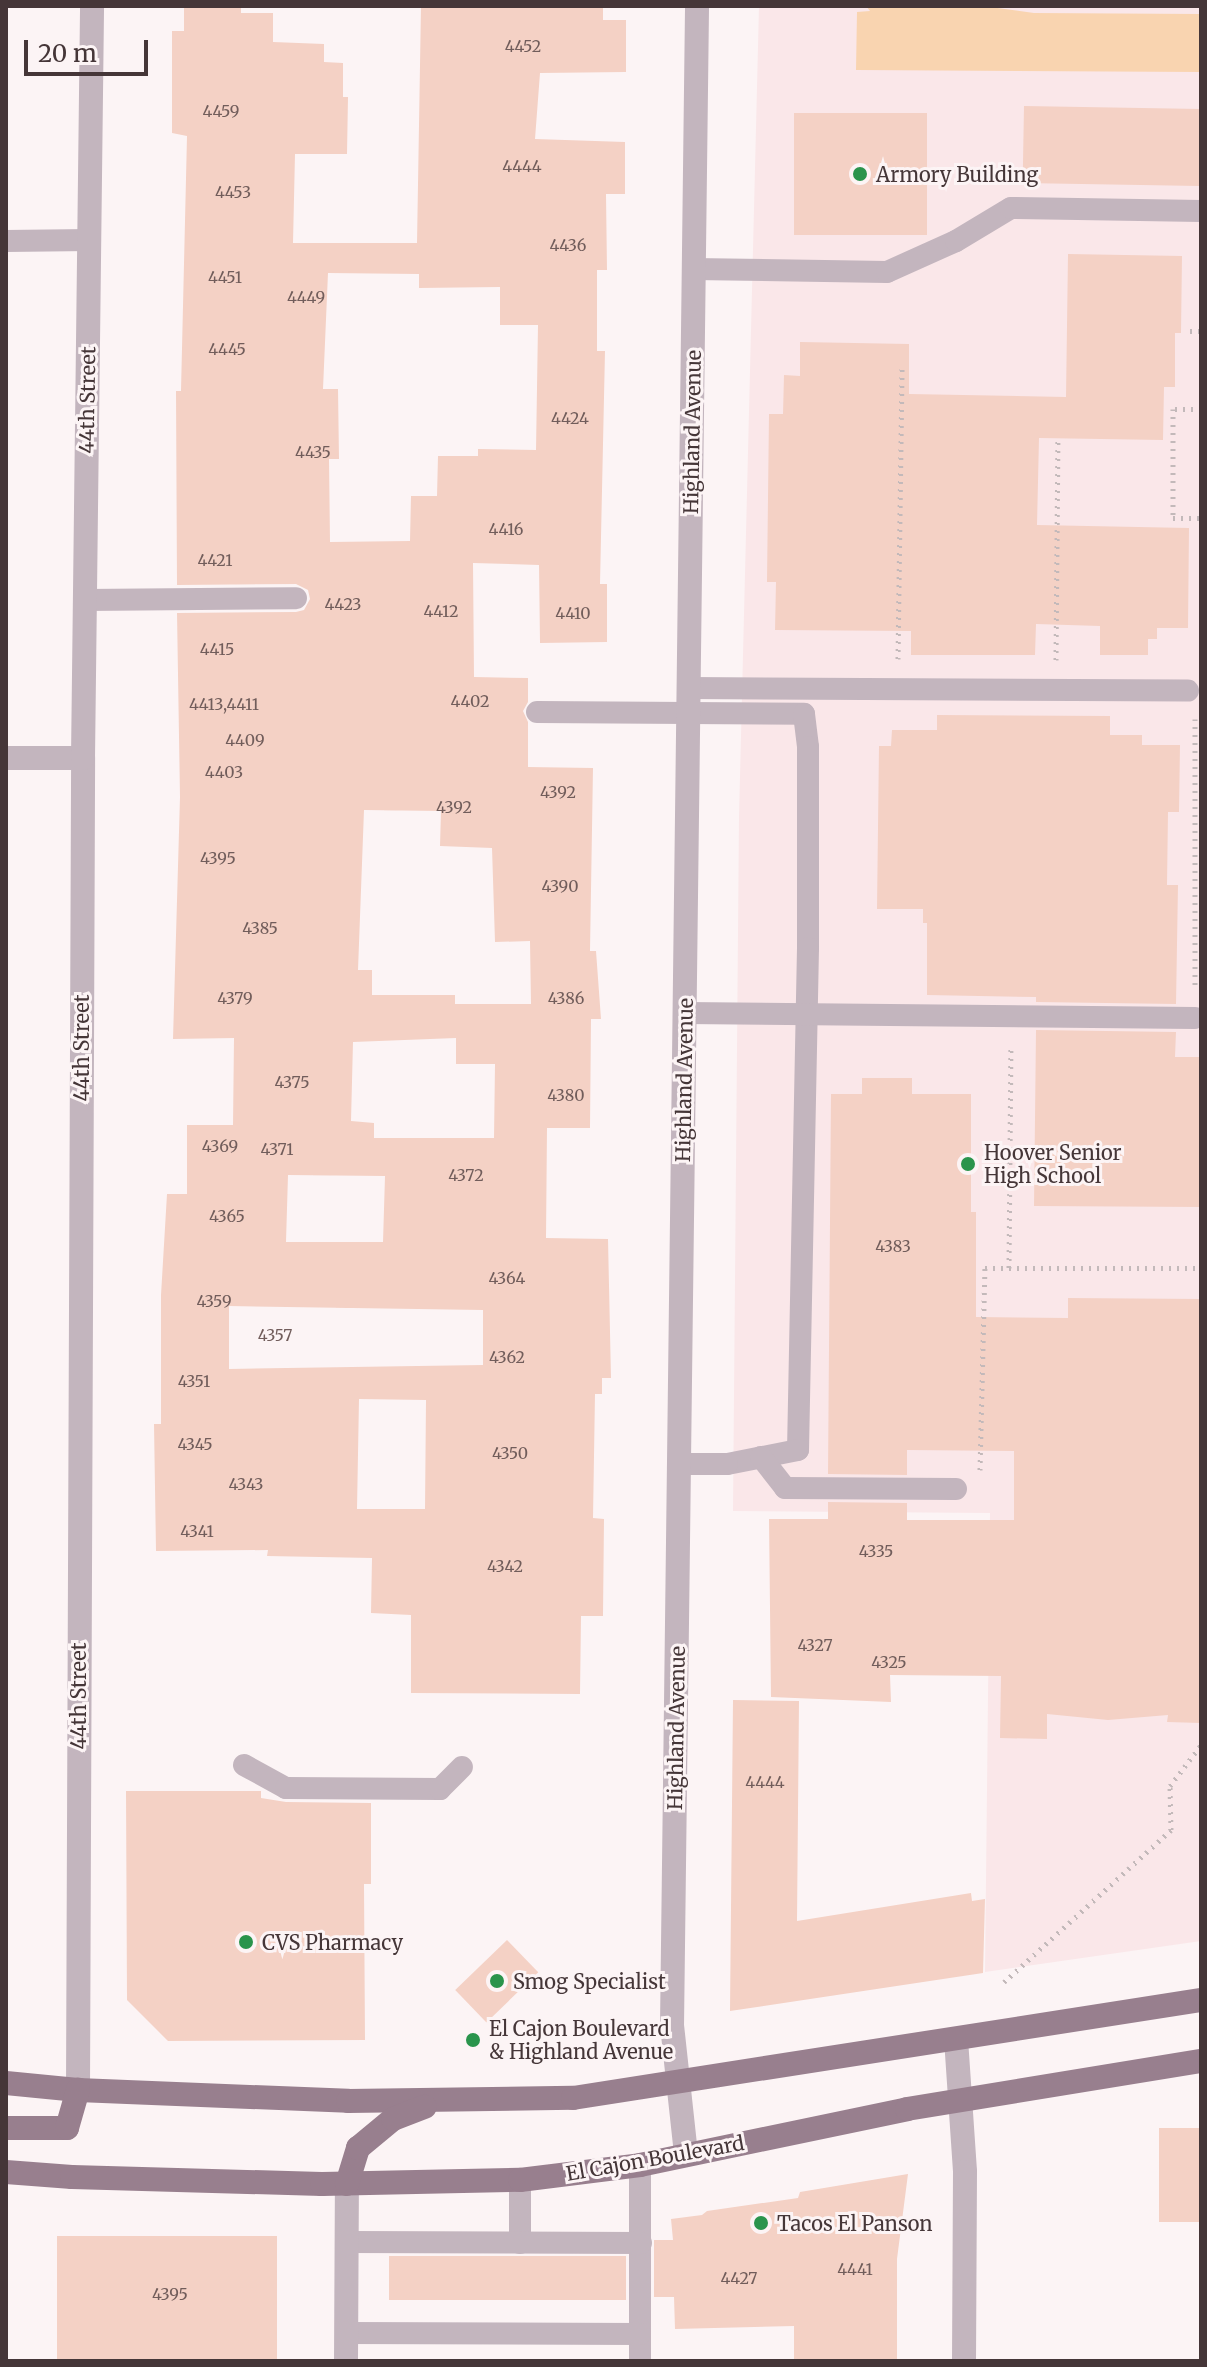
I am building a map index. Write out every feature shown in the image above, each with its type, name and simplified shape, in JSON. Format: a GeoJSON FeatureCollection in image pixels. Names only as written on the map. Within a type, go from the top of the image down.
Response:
{"type":"FeatureCollection","features":[{"type":"Feature","properties":{"kind":"main road"},"geometry":{"type":"LineString","coordinates":[[6,2083],[78,2090],[441,2101],[573,2098],[1201,2000]]}},
{"type":"Feature","properties":{"kind":"main road","name":"El Cajon Boulevard"},"geometry":{"type":"LineString","coordinates":[[6,2172],[87,2178],[347,2184],[520,2180],[640,2165],[960,2099],[1201,2061]]}},
{"type":"Feature","properties":{"kind":"main road"},"geometry":{"type":"LineString","coordinates":[[6,2128],[67,2128],[78,2090]]}},
{"type":"Feature","properties":{"kind":"main road"},"geometry":{"type":"LineString","coordinates":[[347,2184],[358,2148],[393,2119],[441,2101]]}},
{"type":"Feature","properties":{"kind":"street","name":"44th Street"},"geometry":{"type":"LineString","coordinates":[[78,2090],[83,758],[92,6]]}},
{"type":"Feature","properties":{"kind":"street","name":"Highland Avenue"},"geometry":{"type":"LineString","coordinates":[[686,2154],[672,2026],[697,6]]}},
{"type":"Feature","properties":{"kind":"street"},"geometry":{"type":"LineString","coordinates":[[6,758],[83,758]]}},
{"type":"Feature","properties":{"kind":"street"},"geometry":{"type":"LineString","coordinates":[[956,2039],[965,2172],[964,2361]]}},
{"type":"Feature","properties":{"kind":"street"},"geometry":{"type":"LineString","coordinates":[[346,2361],[347,2184]]}},
{"type":"Feature","properties":{"kind":"lane"},"geometry":{"type":"LineString","coordinates":[[693,269],[887,272],[956,241],[1011,208],[1201,211]]}},
{"type":"Feature","properties":{"kind":"lane"},"geometry":{"type":"LineString","coordinates":[[6,241],[90,240]]}},
{"type":"Feature","properties":{"kind":"lane"},"geometry":{"type":"LineString","coordinates":[[85,600],[296,598]]}},
{"type":"Feature","properties":{"kind":"lane"},"geometry":{"type":"LineString","coordinates":[[689,688],[1188,691]]}},
{"type":"Feature","properties":{"kind":"lane"},"geometry":{"type":"LineString","coordinates":[[537,712],[689,716],[804,714],[808,747],[807,1016],[798,1450],[727,1464],[679,1464]]}},
{"type":"Feature","properties":{"kind":"lane"},"geometry":{"type":"LineString","coordinates":[[685,1013],[1195,1018]]}},
{"type":"Feature","properties":{"kind":"lane"},"geometry":{"type":"LineString","coordinates":[[761,1457],[785,1488],[956,1489]]}},
{"type":"Feature","properties":{"kind":"lane"},"geometry":{"type":"LineString","coordinates":[[244,1765],[286,1788],[440,1789],[462,1767]]}},
{"type":"Feature","properties":{"kind":"lane"},"geometry":{"type":"LineString","coordinates":[[640,2165],[640,2361]]}},
{"type":"Feature","properties":{"kind":"lane"},"geometry":{"type":"LineString","coordinates":[[520,2180],[520,2243]]}},
{"type":"Feature","properties":{"kind":"lane"},"geometry":{"type":"LineString","coordinates":[[347,2242],[641,2243]]}},
{"type":"Feature","properties":{"kind":"lane"},"geometry":{"type":"LineString","coordinates":[[346,2333],[640,2334]]}},
{"type":"Feature","properties":{"kind":"path"},"geometry":{"type":"LineString","coordinates":[[1190,331],[1201,331]]}},
{"type":"Feature","properties":{"kind":"path"},"geometry":{"type":"LineString","coordinates":[[897,689],[902,364]]}},
{"type":"Feature","properties":{"kind":"path"},"geometry":{"type":"LineString","coordinates":[[1201,409],[1173,409],[1173,518],[1201,518]]}},
{"type":"Feature","properties":{"kind":"path"},"geometry":{"type":"LineString","coordinates":[[1056,691],[1058,437]]}},
{"type":"Feature","properties":{"kind":"path"},"geometry":{"type":"LineString","coordinates":[[1195,717],[1195,1018]]}},
{"type":"Feature","properties":{"kind":"path"},"geometry":{"type":"LineString","coordinates":[[1009,1268],[1011,1017]]}},
{"type":"Feature","properties":{"kind":"path"},"geometry":{"type":"LineString","coordinates":[[956,1489],[980,1489],[985,1268],[1201,1268]]}},
{"type":"Feature","properties":{"kind":"path"},"geometry":{"type":"LineString","coordinates":[[1004,1982],[1171,1830],[1170,1786],[1201,1745]]}},
{"type":"Feature","properties":{"kind":"shaded area","name":"Hoover Senior High School"},"geometry":{"type":"Polygon","coordinates":[[[759,6],[1201,6],[1201,1941],[985,1972],[990,1513],[733,1511],[739,817],[759,6]]]}},
{"type":"Feature","properties":{"kind":"shaded area"},"geometry":{"type":"Polygon","coordinates":[[[866,6],[1201,6],[990,7],[1034,13],[1201,14],[1201,72],[856,70],[857,12],[870,11],[866,6]]]}},
{"type":"Feature","properties":{"kind":"building"},"geometry":{"type":"Polygon","coordinates":[[[184,6],[241,6],[241,13],[273,13],[273,42],[324,44],[324,62],[343,63],[343,97],[348,97],[347,154],[295,154],[293,243],[417,243],[421,6],[603,6],[603,20],[626,20],[626,72],[540,73],[535,139],[625,142],[625,194],[606,194],[607,270],[597,270],[597,351],[605,351],[600,584],[607,584],[607,642],[540,643],[539,565],[473,563],[474,677],[528,678],[528,702],[523,711],[528,722],[528,767],[593,768],[590,951],[596,951],[601,1019],[591,1019],[590,1128],[547,1128],[546,1238],[608,1239],[611,1378],[602,1378],[602,1394],[595,1394],[593,1518],[604,1519],[603,1616],[581,1616],[580,1694],[411,1693],[411,1615],[371,1613],[372,1558],[267,1556],[268,1550],[156,1551],[154,1424],[161,1424],[161,1295],[167,1194],[187,1194],[187,1125],[233,1125],[234,1038],[173,1039],[180,797],[177,613],[296,612],[304,610],[310,599],[308,590],[296,584],[177,585],[176,391],[181,391],[187,136],[172,133],[172,31],[184,31],[184,6]],[[328,273],[323,389],[338,389],[339,459],[329,459],[330,542],[410,541],[411,496],[437,496],[438,456],[478,456],[478,449],[536,450],[538,325],[500,325],[500,287],[419,288],[419,274],[328,273]],[[364,810],[358,970],[372,970],[372,995],[455,995],[455,1004],[531,1004],[530,941],[495,942],[492,848],[440,846],[441,811],[364,810]],[[456,1038],[353,1042],[351,1121],[374,1123],[374,1138],[494,1138],[495,1064],[456,1064],[456,1038]],[[288,1175],[286,1242],[383,1242],[385,1176],[288,1175]],[[229,1306],[229,1369],[483,1365],[483,1310],[229,1306]],[[359,1399],[357,1509],[425,1509],[426,1400],[359,1399]]]}},
{"type":"Feature","properties":{"kind":"building"},"geometry":{"type":"Polygon","coordinates":[[[1024,106],[1201,109],[1200,186],[1023,183],[1024,106]]]}},
{"type":"Feature","properties":{"kind":"building","name":"Armory Building"},"geometry":{"type":"Polygon","coordinates":[[[794,113],[927,113],[927,235],[794,235],[794,113]]]}},
{"type":"Feature","properties":{"kind":"building"},"geometry":{"type":"Polygon","coordinates":[[[1068,254],[1182,256],[1181,333],[1175,333],[1175,387],[1164,387],[1163,440],[1039,438],[1037,525],[1189,528],[1188,628],[1157,628],[1157,639],[1148,639],[1148,655],[1100,655],[1100,626],[1036,624],[1035,655],[911,655],[911,631],[775,630],[776,582],[767,582],[769,414],[783,414],[784,375],[800,376],[800,342],[909,344],[909,394],[1066,397],[1068,254]]]}},
{"type":"Feature","properties":{"kind":"building"},"geometry":{"type":"Polygon","coordinates":[[[937,715],[1110,716],[1110,735],[1142,735],[1142,745],[1180,745],[1179,812],[1168,812],[1167,885],[1178,885],[1176,1004],[1036,1002],[1036,997],[927,995],[927,923],[923,923],[923,909],[877,909],[879,746],[891,746],[892,730],[937,730],[937,715]]]}},
{"type":"Feature","properties":{"kind":"building"},"geometry":{"type":"Polygon","coordinates":[[[1036,1030],[1176,1032],[1175,1057],[1201,1057],[1201,1207],[1034,1206],[1036,1030]]]}},
{"type":"Feature","properties":{"kind":"building"},"geometry":{"type":"Polygon","coordinates":[[[862,1078],[912,1078],[912,1094],[971,1094],[971,1212],[976,1212],[976,1317],[1068,1318],[1068,1298],[1201,1299],[1201,1723],[1167,1722],[1168,1715],[1108,1720],[1047,1714],[1047,1739],[1000,1738],[1001,1676],[890,1675],[891,1702],[771,1697],[769,1519],[828,1519],[828,1502],[907,1503],[907,1520],[1014,1520],[1014,1451],[907,1450],[907,1475],[828,1474],[831,1094],[862,1094],[862,1078]]]}},
{"type":"Feature","properties":{"kind":"building"},"geometry":{"type":"Polygon","coordinates":[[[733,1700],[799,1701],[797,1921],[971,1893],[972,1901],[985,1899],[983,1973],[730,2011],[733,1700]]]}},
{"type":"Feature","properties":{"kind":"building","name":"CVS Pharmacy"},"geometry":{"type":"Polygon","coordinates":[[[126,1791],[261,1791],[261,1798],[286,1802],[371,1803],[371,1884],[364,1884],[365,2040],[168,2041],[127,2000],[126,1791]]]}},
{"type":"Feature","properties":{"kind":"building","name":"Smog Specialist"},"geometry":{"type":"Polygon","coordinates":[[[507,1940],[538,1972],[486,2022],[455,1990],[507,1940]]]}},
{"type":"Feature","properties":{"kind":"building"},"geometry":{"type":"Polygon","coordinates":[[[1159,2128],[1201,2128],[1201,2222],[1159,2222],[1159,2128]]]}},
{"type":"Feature","properties":{"kind":"building"},"geometry":{"type":"Polygon","coordinates":[[[908,2174],[897,2259],[897,2361],[794,2361],[794,2326],[675,2329],[674,2297],[654,2297],[654,2240],[673,2240],[671,2219],[798,2198],[800,2192],[908,2174]]]}},
{"type":"Feature","properties":{"kind":"building"},"geometry":{"type":"Polygon","coordinates":[[[57,2236],[277,2236],[277,2361],[57,2361],[57,2236]]]}},
{"type":"Feature","properties":{"kind":"building"},"geometry":{"type":"Polygon","coordinates":[[[389,2256],[626,2256],[626,2300],[389,2300],[389,2256]]]}},
{"type":"Feature","properties":{"kind":"place","name":"Armory Building"},"geometry":{"type":"Point","coordinates":[860,174]}},
{"type":"Feature","properties":{"kind":"place","name":"Hoover Senior High School"},"geometry":{"type":"Point","coordinates":[968,1164]}},
{"type":"Feature","properties":{"kind":"place","name":"CVS Pharmacy"},"geometry":{"type":"Point","coordinates":[246,1942]}},
{"type":"Feature","properties":{"kind":"place","name":"Smog Specialist"},"geometry":{"type":"Point","coordinates":[497,1981]}},
{"type":"Feature","properties":{"kind":"place","name":"El Cajon Boulevard & Highland Avenue"},"geometry":{"type":"Point","coordinates":[473,2040]}},
{"type":"Feature","properties":{"kind":"place","name":"Tacos El Panson"},"geometry":{"type":"Point","coordinates":[761,2223]}}]}
